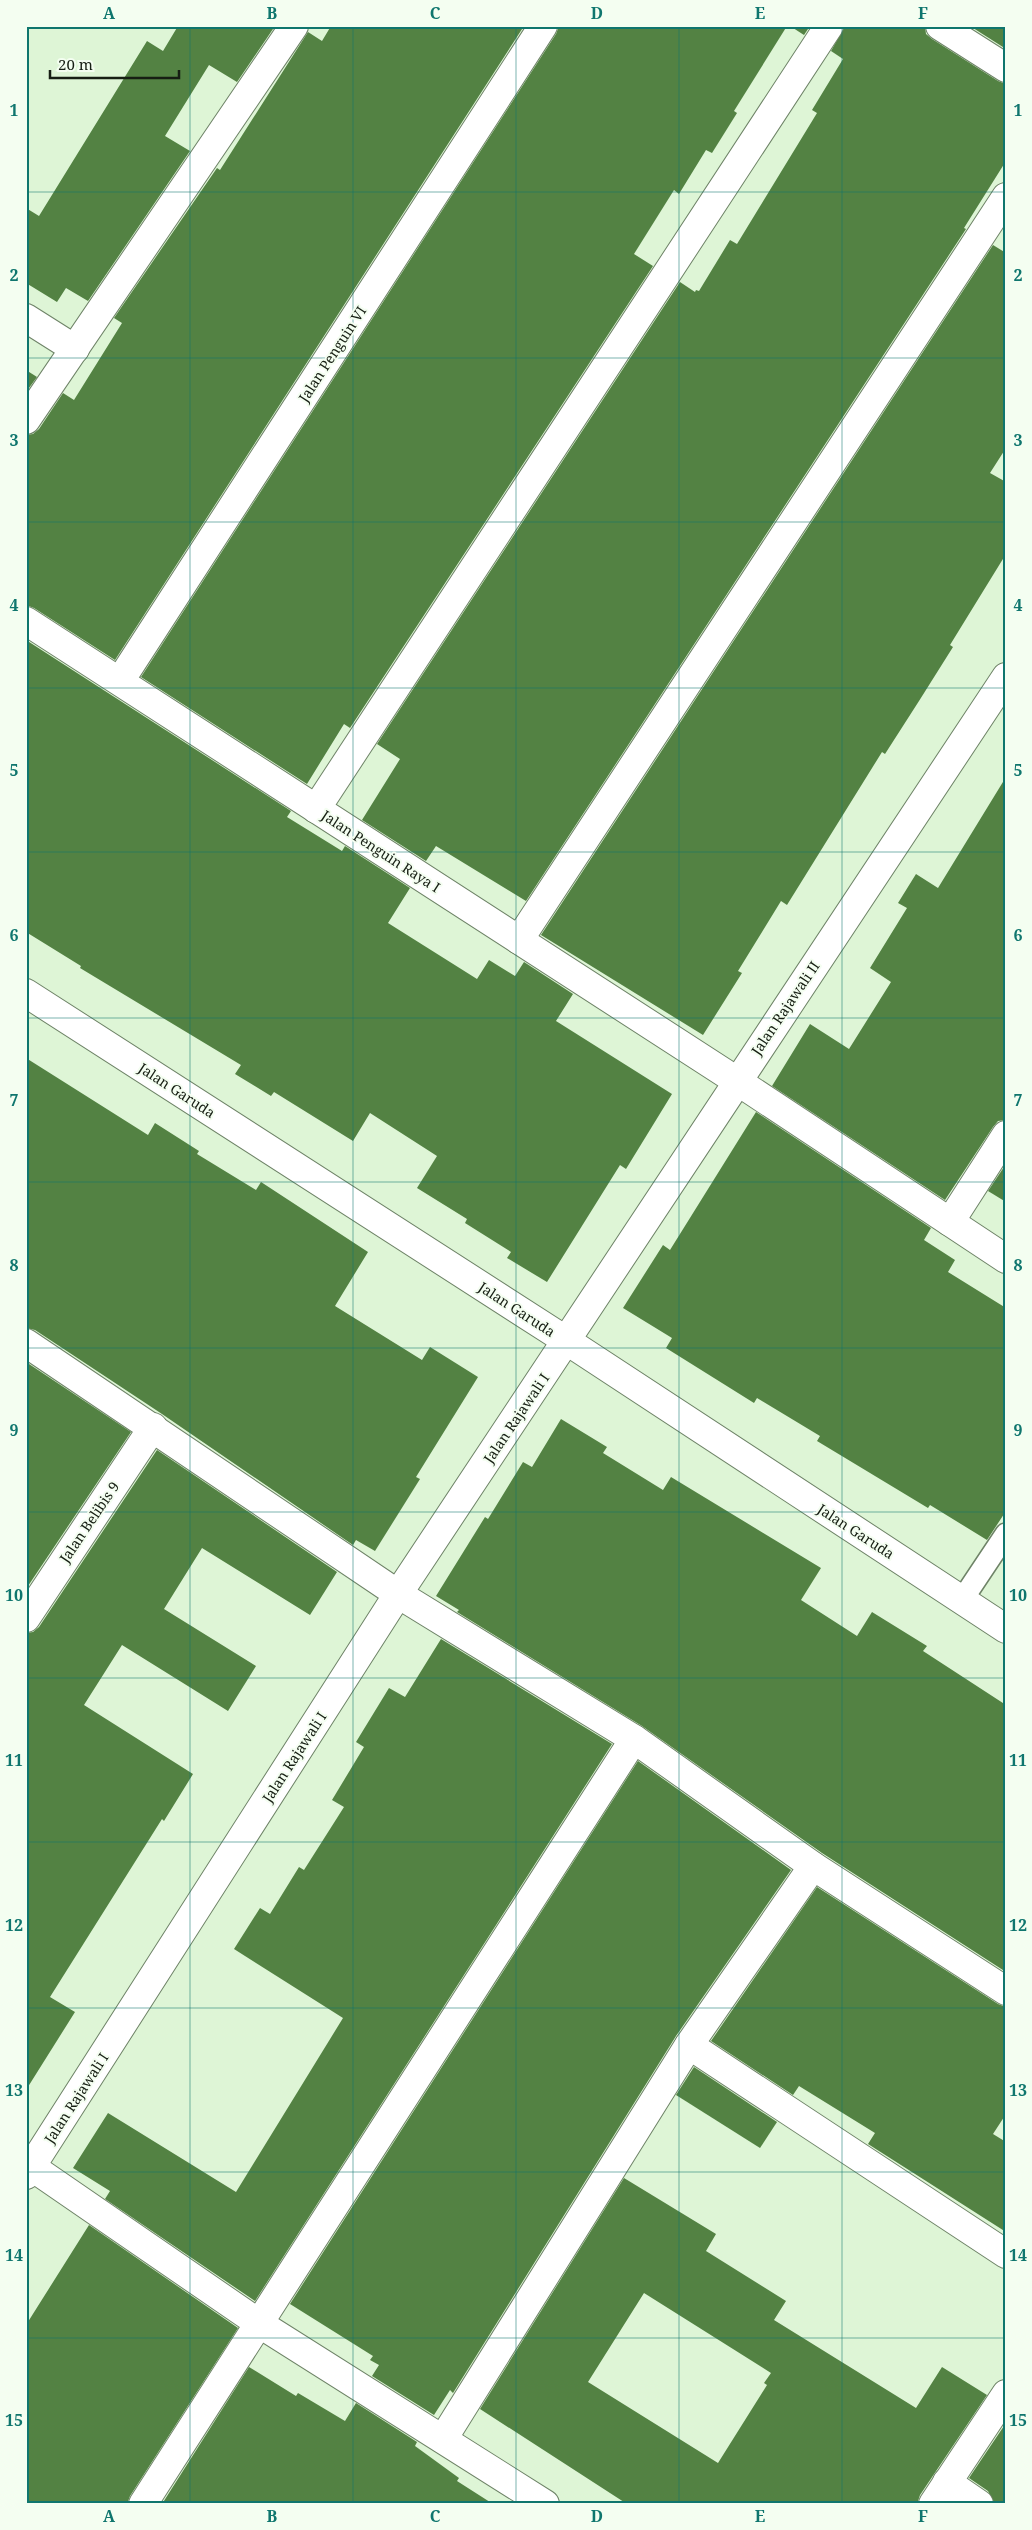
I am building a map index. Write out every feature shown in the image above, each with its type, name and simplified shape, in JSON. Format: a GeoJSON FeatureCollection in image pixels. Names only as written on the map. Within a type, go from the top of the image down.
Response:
{"type":"FeatureCollection","features":[{"type":"Feature","properties":{"kind":"street"},"geometry":{"type":"LineString","coordinates":[[26,420],[294,26]]}},
{"type":"Feature","properties":{"kind":"street","name":"Jalan Penguin VI"},"geometry":{"type":"LineString","coordinates":[[120,681],[544,26]]}},
{"type":"Feature","properties":{"kind":"street"},"geometry":{"type":"LineString","coordinates":[[316,809],[829,26]]}},
{"type":"Feature","properties":{"kind":"street"},"geometry":{"type":"LineString","coordinates":[[940,26],[1006,68]]}},
{"type":"Feature","properties":{"kind":"street"},"geometry":{"type":"LineString","coordinates":[[519,940],[1006,197]]}},
{"type":"Feature","properties":{"kind":"street"},"geometry":{"type":"LineString","coordinates":[[26,318],[75,349]]}},
{"type":"Feature","properties":{"kind":"street","name":"Jalan Penguin Raya I"},"geometry":{"type":"LineString","coordinates":[[26,620],[737,1081],[1006,1259]]}},
{"type":"Feature","properties":{"kind":"street","name":"Jalan Rajawali II"},"geometry":{"type":"LineString","coordinates":[[567,1341],[737,1081],[1006,677]]}},
{"type":"Feature","properties":{"kind":"street","name":"Jalan Garuda"},"geometry":{"type":"LineString","coordinates":[[26,993],[567,1341],[1006,1629]]}},
{"type":"Feature","properties":{"kind":"street"},"geometry":{"type":"LineString","coordinates":[[950,1222],[1006,1135]]}},
{"type":"Feature","properties":{"kind":"street","name":"Jalan Rajawali I"},"geometry":{"type":"LineString","coordinates":[[28,2168],[398,1594],[567,1341]]}},
{"type":"Feature","properties":{"kind":"street"},"geometry":{"type":"LineString","coordinates":[[26,1342],[398,1594],[634,1739],[813,1866],[1006,1991]]}},
{"type":"Feature","properties":{"kind":"street","name":"Jalan Belibis 9"},"geometry":{"type":"LineString","coordinates":[[26,1617],[153,1427]]}},
{"type":"Feature","properties":{"kind":"street"},"geometry":{"type":"LineString","coordinates":[[143,2504],[634,1739]]}},
{"type":"Feature","properties":{"kind":"street"},"geometry":{"type":"LineString","coordinates":[[443,2439],[689,2045],[813,1866]]}},
{"type":"Feature","properties":{"kind":"street"},"geometry":{"type":"LineString","coordinates":[[689,2045],[1006,2254]]}},
{"type":"Feature","properties":{"kind":"street"},"geometry":{"type":"LineString","coordinates":[[28,2168],[260,2324],[545,2504]]}},
{"type":"Feature","properties":{"kind":"street"},"geometry":{"type":"LineString","coordinates":[[978,2504],[940,2493],[1006,2394]]}},
{"type":"Feature","properties":{"kind":"lane"},"geometry":{"type":"LineString","coordinates":[[962,1600],[1006,1534]]}},
{"type":"Feature","properties":{"kind":"building"},"geometry":{"type":"Polygon","coordinates":[[[178,26],[275,26],[237,82],[209,65],[165,136],[190,151],[88,301],[66,288],[57,302],[26,283],[26,208],[39,216],[147,41],[163,51],[178,26]]]}},
{"type":"Feature","properties":{"kind":"building"},"geometry":{"type":"Polygon","coordinates":[[[331,26],[524,26],[115,660],[34,608],[26,605],[26,435],[33,434],[39,429],[63,393],[74,400],[122,323],[114,318],[217,168],[220,170],[308,32],[322,41],[331,26]]]}},
{"type":"Feature","properties":{"kind":"building"},"geometry":{"type":"Polygon","coordinates":[[[559,26],[787,26],[734,111],[737,113],[712,153],[706,150],[679,194],[674,190],[634,254],[653,266],[350,728],[344,724],[307,784],[141,677],[556,34],[559,26]]]}},
{"type":"Feature","properties":{"kind":"building"},"geometry":{"type":"Polygon","coordinates":[[[790,26],[810,26],[804,35],[790,26]]]}},
{"type":"Feature","properties":{"kind":"building"},"geometry":{"type":"Polygon","coordinates":[[[845,26],[925,26],[926,34],[932,39],[998,81],[1006,84],[1006,161],[964,228],[966,229],[526,901],[436,846],[426,861],[362,820],[400,759],[377,744],[680,282],[695,292],[696,290],[699,291],[730,240],[737,244],[817,113],[812,110],[843,59],[831,51],[845,26]]]}},
{"type":"Feature","properties":{"kind":"building"},"geometry":{"type":"Polygon","coordinates":[[[970,26],[1006,26],[1006,49],[970,26]]]}},
{"type":"Feature","properties":{"kind":"building"},"geometry":{"type":"Polygon","coordinates":[[[993,245],[1006,253],[1006,448],[990,473],[1006,482],[1006,554],[950,645],[953,647],[885,754],[882,752],[787,905],[781,901],[738,971],[742,973],[703,1035],[541,935],[993,245]]]}},
{"type":"Feature","properties":{"kind":"building"},"geometry":{"type":"Polygon","coordinates":[[[26,370],[37,377],[26,392],[26,370]]]}},
{"type":"Feature","properties":{"kind":"building"},"geometry":{"type":"Polygon","coordinates":[[[26,640],[291,811],[287,817],[342,851],[345,846],[410,888],[388,923],[477,979],[489,960],[515,976],[524,962],[573,994],[556,1021],[672,1094],[626,1169],[620,1165],[547,1282],[507,1258],[511,1252],[465,1223],[467,1219],[417,1188],[437,1156],[370,1113],[353,1141],[274,1092],[271,1096],[235,1074],[241,1065],[80,968],[81,966],[26,932],[26,640]]]}},
{"type":"Feature","properties":{"kind":"building"},"geometry":{"type":"Polygon","coordinates":[[[1006,777],[1006,1120],[998,1121],[993,1127],[945,1200],[772,1086],[810,1024],[849,1049],[891,982],[870,968],[907,908],[898,903],[916,874],[938,888],[1006,777]]]}},
{"type":"Feature","properties":{"kind":"building"},"geometry":{"type":"Polygon","coordinates":[[[26,1058],[148,1135],[155,1123],[199,1151],[197,1154],[256,1190],[261,1182],[368,1252],[335,1306],[422,1360],[430,1347],[478,1377],[416,1477],[420,1479],[375,1551],[356,1540],[353,1545],[162,1414],[35,1330],[26,1328],[26,1058]]]}},
{"type":"Feature","properties":{"kind":"building"},"geometry":{"type":"Polygon","coordinates":[[[756,1112],[931,1228],[924,1240],[955,1260],[948,1272],[1006,1308],[1006,1511],[987,1540],[930,1505],[928,1508],[817,1441],[820,1436],[757,1398],[754,1403],[666,1348],[672,1338],[623,1308],[663,1245],[670,1250],[756,1112]]]}},
{"type":"Feature","properties":{"kind":"building"},"geometry":{"type":"Polygon","coordinates":[[[1006,1164],[1006,1202],[988,1191],[1006,1164]]]}},
{"type":"Feature","properties":{"kind":"building"},"geometry":{"type":"Polygon","coordinates":[[[26,1362],[131,1432],[26,1589],[26,1362]]]}},
{"type":"Feature","properties":{"kind":"building"},"geometry":{"type":"Polygon","coordinates":[[[561,1419],[607,1447],[603,1453],[663,1490],[671,1477],[821,1568],[801,1600],[857,1636],[872,1612],[927,1646],[923,1651],[1006,1705],[1006,1972],[822,1853],[642,1726],[457,1612],[459,1610],[436,1596],[485,1517],[488,1519],[523,1462],[532,1467],[561,1419]]]}},
{"type":"Feature","properties":{"kind":"building"},"geometry":{"type":"Polygon","coordinates":[[[157,1450],[337,1572],[310,1615],[202,1548],[164,1609],[256,1666],[228,1711],[122,1645],[84,1705],[193,1774],[164,1821],[162,1819],[50,1997],[75,2012],[26,2090],[26,1633],[33,1632],[39,1627],[157,1450]]]}},
{"type":"Feature","properties":{"kind":"building"},"geometry":{"type":"Polygon","coordinates":[[[441,1639],[612,1744],[255,2301],[105,2199],[110,2191],[73,2168],[108,2113],[236,2192],[343,2018],[234,1949],[260,1908],[270,1914],[299,1867],[304,1870],[344,1807],[332,1800],[364,1747],[356,1742],[389,1688],[405,1697],[441,1639]]]}},
{"type":"Feature","properties":{"kind":"building"},"geometry":{"type":"Polygon","coordinates":[[[638,1761],[791,1870],[676,2036],[453,2393],[450,2390],[434,2415],[372,2376],[379,2365],[370,2360],[373,2356],[290,2304],[638,1761]]]}},
{"type":"Feature","properties":{"kind":"building"},"geometry":{"type":"Polygon","coordinates":[[[817,1887],[998,2004],[1006,2007],[1006,2114],[993,2134],[1006,2142],[1006,2232],[868,2144],[875,2133],[799,2086],[793,2095],[711,2041],[817,1887]]]}},
{"type":"Feature","properties":{"kind":"building"},"geometry":{"type":"Polygon","coordinates":[[[694,2067],[777,2122],[760,2148],[676,2095],[694,2067]]]}},
{"type":"Feature","properties":{"kind":"building"},"geometry":{"type":"Polygon","coordinates":[[[624,2178],[716,2234],[706,2251],[786,2301],[774,2320],[916,2408],[942,2367],[987,2395],[920,2495],[917,2504],[627,2504],[480,2409],[624,2178]],[[644,2293],[588,2382],[718,2463],[767,2385],[764,2383],[771,2373],[644,2293]]]}},
{"type":"Feature","properties":{"kind":"building"},"geometry":{"type":"Polygon","coordinates":[[[89,2225],[238,2328],[130,2496],[127,2504],[26,2504],[26,2325],[89,2225]]]}},
{"type":"Feature","properties":{"kind":"building"},"geometry":{"type":"Polygon","coordinates":[[[249,2367],[296,2396],[298,2393],[345,2421],[356,2403],[417,2442],[415,2446],[459,2478],[457,2481],[493,2504],[162,2504],[249,2367]]]}},
{"type":"Feature","properties":{"kind":"building"},"geometry":{"type":"Polygon","coordinates":[[[1006,2423],[1006,2504],[994,2504],[988,2491],[969,2478],[1006,2423]]]}}]}
